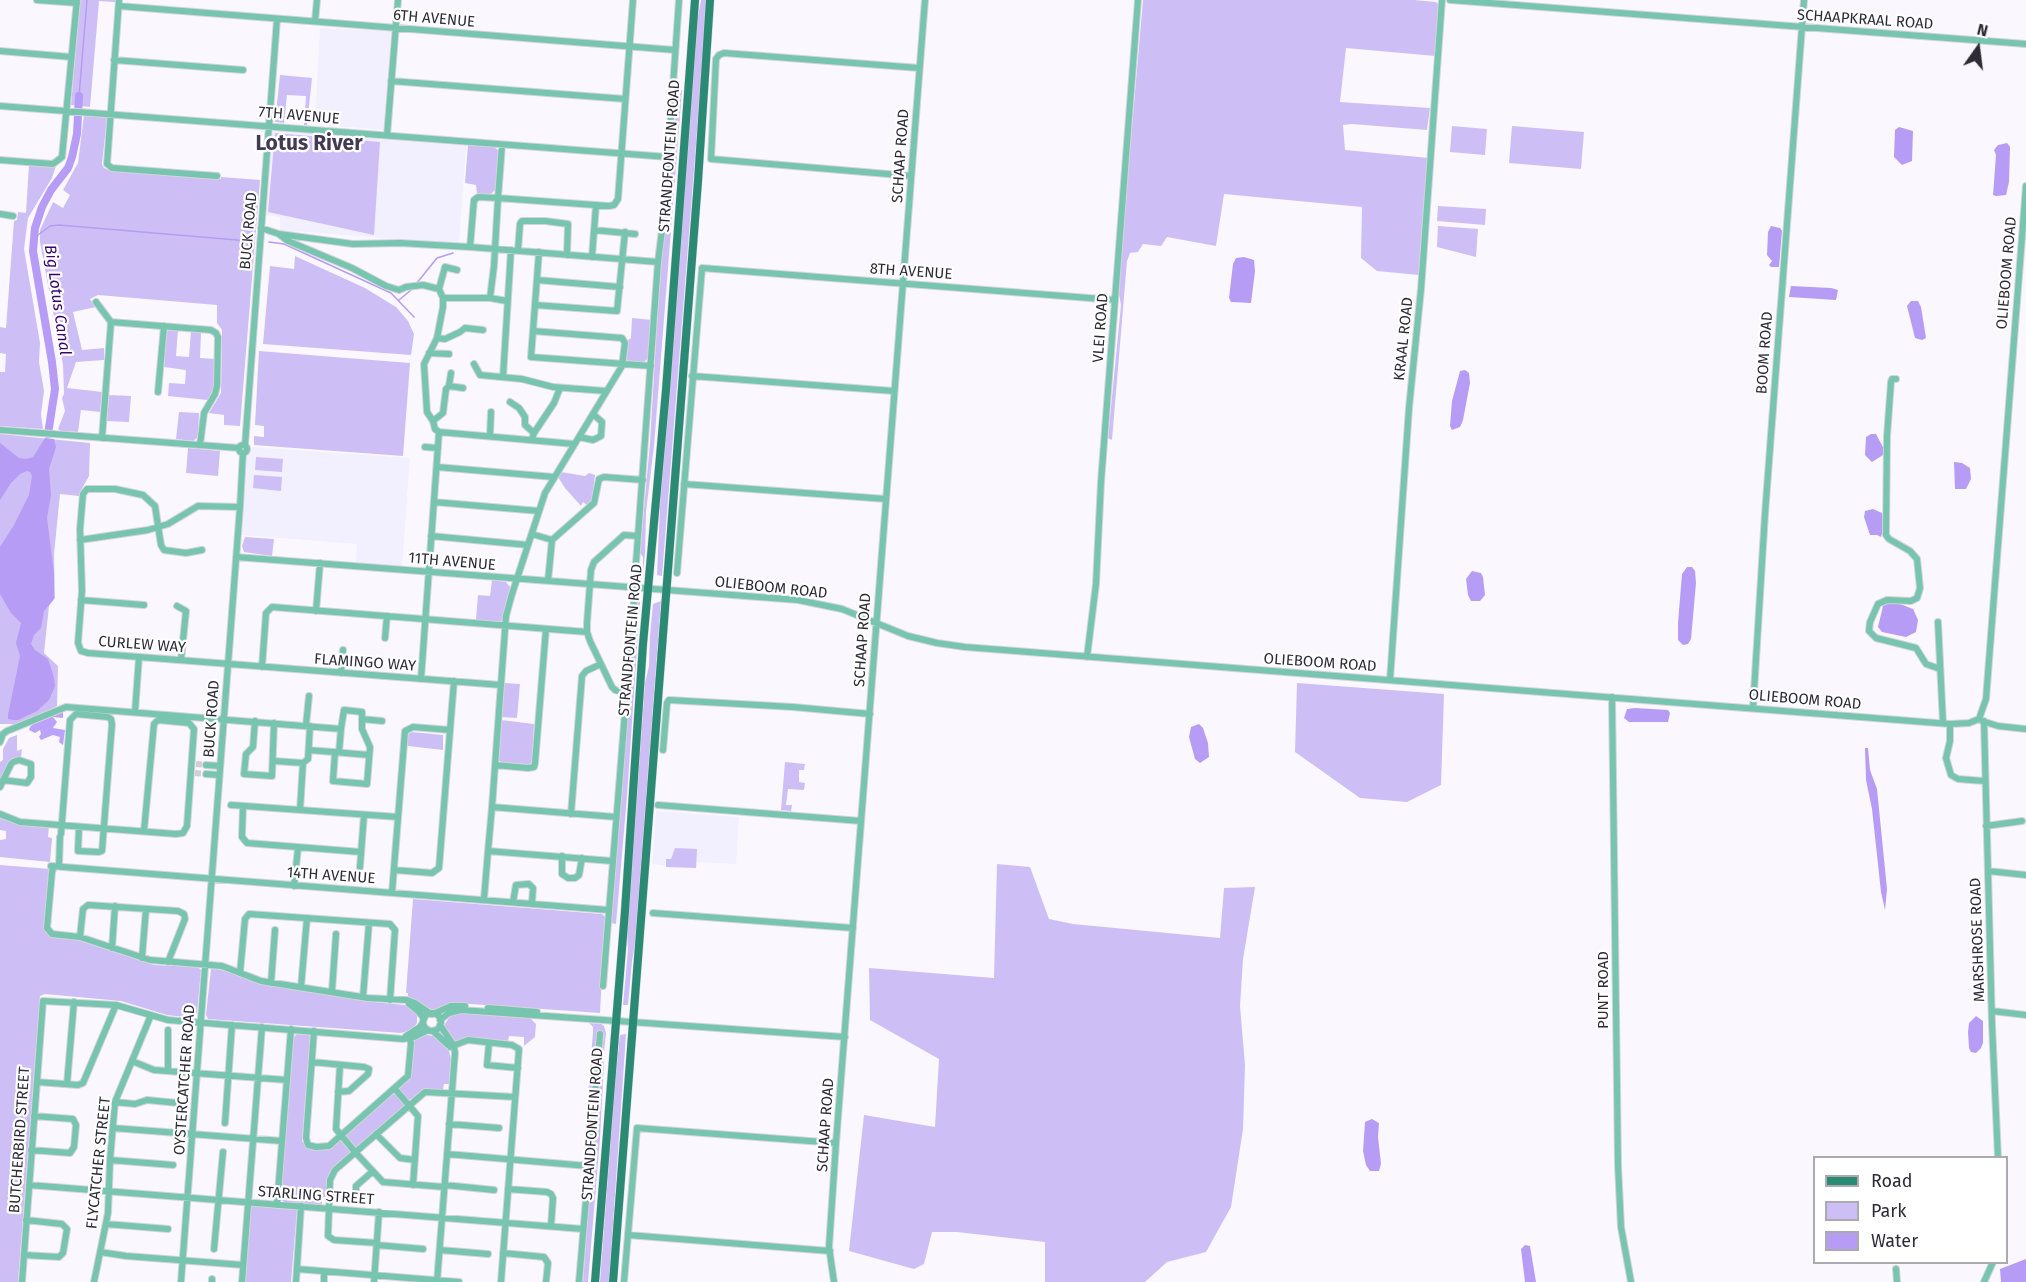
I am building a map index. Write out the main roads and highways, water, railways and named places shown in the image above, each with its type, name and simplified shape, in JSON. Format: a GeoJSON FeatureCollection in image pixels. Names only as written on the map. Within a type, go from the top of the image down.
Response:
{"type":"FeatureCollection","features":[{"type":"Feature","properties":{"kind":"main road","name":"STRANDFONTEIN ROAD"},"geometry":{"type":"LineString","coordinates":[[595,1282],[695,0]]}},
{"type":"Feature","properties":{"kind":"main road","name":"STRANDFONTEIN ROAD"},"geometry":{"type":"LineString","coordinates":[[613,1282],[710,0]]}},
{"type":"Feature","properties":{"kind":"water"},"geometry":{"type":"Polygon","coordinates":[[[1899,127],[1913,131],[1912,161],[1902,165],[1894,157],[1895,130],[1899,127]]]}},
{"type":"Feature","properties":{"kind":"water"},"geometry":{"type":"Polygon","coordinates":[[[2007,143],[2010,147],[2009,182],[2006,195],[1996,196],[1993,195],[1996,155],[1994,150],[1998,145],[2007,143]]]}},
{"type":"Feature","properties":{"kind":"water"},"geometry":{"type":"Polygon","coordinates":[[[1771,226],[1780,228],[1782,231],[1779,267],[1769,265],[1772,261],[1767,255],[1768,232],[1771,226]]]}},
{"type":"Feature","properties":{"kind":"water"},"geometry":{"type":"Polygon","coordinates":[[[1244,257],[1254,260],[1251,303],[1231,302],[1229,298],[1233,264],[1236,258],[1244,257]]]}},
{"type":"Feature","properties":{"kind":"water"},"geometry":{"type":"Polygon","coordinates":[[[1791,286],[1838,290],[1836,300],[1789,297],[1791,286]]]}},
{"type":"Feature","properties":{"kind":"water"},"geometry":{"type":"Polygon","coordinates":[[[1911,301],[1918,301],[1921,307],[1926,338],[1922,340],[1915,338],[1907,306],[1911,301]]]}},
{"type":"Feature","properties":{"kind":"water"},"geometry":{"type":"Polygon","coordinates":[[[1465,370],[1469,373],[1470,383],[1463,420],[1460,427],[1452,430],[1450,426],[1452,401],[1460,371],[1465,370]]]}},
{"type":"Feature","properties":{"kind":"water"},"geometry":{"type":"Polygon","coordinates":[[[1876,434],[1885,451],[1872,462],[1865,455],[1866,437],[1876,434]]]}},
{"type":"Feature","properties":{"kind":"water"},"geometry":{"type":"Polygon","coordinates":[[[45,438],[54,439],[56,447],[49,469],[51,495],[47,518],[54,573],[54,599],[44,611],[41,628],[34,635],[31,644],[35,650],[48,659],[55,686],[49,700],[37,711],[13,720],[8,719],[8,715],[20,656],[16,643],[21,623],[11,613],[0,594],[0,547],[29,495],[32,476],[27,471],[20,474],[0,500],[0,443],[19,458],[26,459],[33,457],[45,438]]]}},
{"type":"Feature","properties":{"kind":"water"},"geometry":{"type":"Polygon","coordinates":[[[1954,462],[1962,463],[1970,468],[1971,479],[1966,489],[1955,489],[1954,462]]]}},
{"type":"Feature","properties":{"kind":"water"},"geometry":{"type":"Polygon","coordinates":[[[1873,509],[1882,513],[1885,523],[1881,537],[1870,535],[1864,517],[1865,511],[1873,509]]]}},
{"type":"Feature","properties":{"kind":"water"},"geometry":{"type":"Polygon","coordinates":[[[1687,567],[1692,567],[1695,571],[1696,583],[1691,639],[1688,644],[1683,645],[1678,640],[1678,623],[1682,574],[1687,567]]]}},
{"type":"Feature","properties":{"kind":"water"},"geometry":{"type":"Polygon","coordinates":[[[1472,571],[1481,573],[1483,577],[1485,595],[1480,601],[1471,601],[1468,595],[1466,579],[1472,571]]]}},
{"type":"Feature","properties":{"kind":"water"},"geometry":{"type":"Polygon","coordinates":[[[1884,602],[1900,604],[1913,609],[1918,620],[1916,632],[1906,637],[1882,632],[1878,627],[1884,602]]]}},
{"type":"Feature","properties":{"kind":"water"},"geometry":{"type":"Polygon","coordinates":[[[1627,709],[1668,710],[1670,713],[1668,722],[1629,722],[1624,718],[1627,709]]]}},
{"type":"Feature","properties":{"kind":"water"},"geometry":{"type":"Polygon","coordinates":[[[1199,724],[1203,728],[1208,743],[1209,757],[1200,763],[1195,759],[1189,737],[1191,727],[1199,724]]]}},
{"type":"Feature","properties":{"kind":"water"},"geometry":{"type":"Polygon","coordinates":[[[1865,748],[1868,748],[1870,770],[1877,789],[1887,889],[1885,910],[1866,780],[1865,748]]]}},
{"type":"Feature","properties":{"kind":"water"},"geometry":{"type":"Polygon","coordinates":[[[1976,1016],[1983,1021],[1983,1043],[1976,1053],[1971,1052],[1969,1048],[1968,1032],[1969,1023],[1976,1016]]]}},
{"type":"Feature","properties":{"kind":"water"},"geometry":{"type":"Polygon","coordinates":[[[1372,1119],[1379,1123],[1381,1164],[1379,1171],[1370,1171],[1363,1151],[1365,1122],[1372,1119]]]}},
{"type":"Feature","properties":{"kind":"water"},"geometry":{"type":"Polygon","coordinates":[[[1525,1245],[1530,1246],[1536,1282],[1525,1282],[1521,1249],[1525,1245]]]}},
{"type":"Feature","properties":{"kind":"water"},"geometry":{"type":"Polygon","coordinates":[[[2026,1259],[2026,1282],[2001,1282],[2000,1269],[2026,1259]]]}},
{"type":"Feature","properties":{"kind":"waterway","name":"Big Lotus Canal"},"geometry":{"type":"LineString","coordinates":[[79,96],[87,0]]}},
{"type":"Feature","properties":{"kind":"waterway","name":"Big Lotus Canal"},"geometry":{"type":"LineString","coordinates":[[48,434],[55,389],[33,251],[35,228],[42,207],[51,190],[68,168],[72,157],[77,134],[79,96]]}},
{"type":"Feature","properties":{"kind":"waterway"},"geometry":{"type":"LineString","coordinates":[[34,238],[50,226],[59,225],[249,241]]}},
{"type":"Feature","properties":{"kind":"waterway"},"geometry":{"type":"LineString","coordinates":[[269,242],[284,244],[391,293],[414,317]]}},
{"type":"Feature","properties":{"kind":"waterway"},"geometry":{"type":"LineString","coordinates":[[416,284],[437,258],[453,253]]}},
{"type":"Feature","properties":{"kind":"waterway"},"geometry":{"type":"LineString","coordinates":[[399,300],[411,290]]}},
{"type":"Feature","properties":{"kind":"tunnel"},"geometry":{"type":"LineString","coordinates":[[196,764],[206,765]]}},
{"type":"Feature","properties":{"kind":"tunnel"},"geometry":{"type":"LineString","coordinates":[[195,773],[206,774]]}},
{"type":"Feature","properties":{"kind":"district","name":"Lotus River"},"geometry":{"type":"Point","coordinates":[309,144]}}]}
